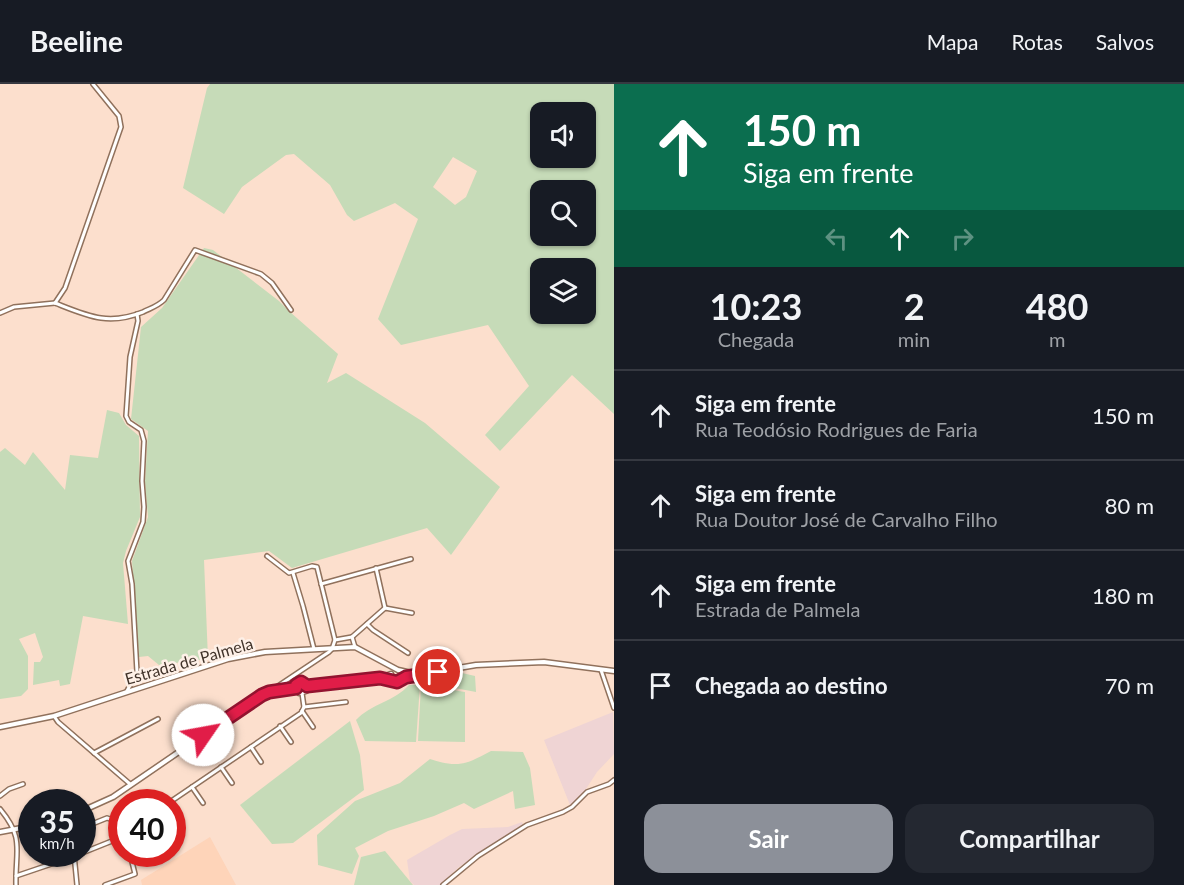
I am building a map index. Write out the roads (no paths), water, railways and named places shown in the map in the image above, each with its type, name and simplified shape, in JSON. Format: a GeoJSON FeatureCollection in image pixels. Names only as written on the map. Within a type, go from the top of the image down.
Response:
{"type":"FeatureCollection","features":[{"type":"Feature","properties":{"kind":"street"},"geometry":{"type":"LineString","coordinates":[[55,303],[65,288],[121,126],[119,116],[93,84]]}},
{"type":"Feature","properties":{"kind":"street"},"geometry":{"type":"LineString","coordinates":[[0,313],[14,307],[55,303],[104,320],[120,319],[136,314],[158,306],[164,300],[195,250],[261,274],[272,283],[291,310]]}},
{"type":"Feature","properties":{"kind":"street"},"geometry":{"type":"LineString","coordinates":[[127,692],[137,672],[132,584],[128,556],[135,546],[134,542],[139,533],[144,507],[142,481],[144,437],[141,430],[129,422],[126,416],[130,357],[138,321],[136,314]]}},
{"type":"Feature","properties":{"kind":"street"},"geometry":{"type":"LineString","coordinates":[[96,806],[332,649],[335,640],[316,567],[312,566],[292,573],[267,556]]}},
{"type":"Feature","properties":{"kind":"street"},"geometry":{"type":"LineString","coordinates":[[321,584],[411,559]]}},
{"type":"Feature","properties":{"kind":"street"},"geometry":{"type":"LineString","coordinates":[[376,568],[385,608]]}},
{"type":"Feature","properties":{"kind":"street"},"geometry":{"type":"LineString","coordinates":[[292,573],[314,650]]}},
{"type":"Feature","properties":{"kind":"street"},"geometry":{"type":"LineString","coordinates":[[385,608],[412,614]]}},
{"type":"Feature","properties":{"kind":"street"},"geometry":{"type":"LineString","coordinates":[[335,640],[352,637],[385,608]]}},
{"type":"Feature","properties":{"kind":"street"},"geometry":{"type":"LineString","coordinates":[[367,624],[408,653]]}},
{"type":"Feature","properties":{"kind":"street"},"geometry":{"type":"LineString","coordinates":[[352,637],[355,647],[398,671],[402,675],[400,680]]}},
{"type":"Feature","properties":{"kind":"street","name":"Estrada de Palmela"},"geometry":{"type":"LineString","coordinates":[[0,727],[54,716],[242,655],[355,647]]}},
{"type":"Feature","properties":{"kind":"street"},"geometry":{"type":"LineString","coordinates":[[380,678],[394,681],[476,665],[544,662],[614,671]]}},
{"type":"Feature","properties":{"kind":"street"},"geometry":{"type":"LineString","coordinates":[[386,664],[394,681]]}},
{"type":"Feature","properties":{"kind":"street"},"geometry":{"type":"LineString","coordinates":[[601,670],[614,708]]}},
{"type":"Feature","properties":{"kind":"street"},"geometry":{"type":"LineString","coordinates":[[300,671],[301,682]]}},
{"type":"Feature","properties":{"kind":"street"},"geometry":{"type":"LineString","coordinates":[[301,682],[307,686],[380,678],[398,671],[420,675]]}},
{"type":"Feature","properties":{"kind":"street"},"geometry":{"type":"LineString","coordinates":[[296,688],[296,685],[301,682]]}},
{"type":"Feature","properties":{"kind":"street"},"geometry":{"type":"LineString","coordinates":[[302,693],[306,691],[307,686]]}},
{"type":"Feature","properties":{"kind":"street"},"geometry":{"type":"LineString","coordinates":[[269,692],[296,688]]}},
{"type":"Feature","properties":{"kind":"street"},"geometry":{"type":"LineString","coordinates":[[296,688],[299,693],[302,693]]}},
{"type":"Feature","properties":{"kind":"street"},"geometry":{"type":"LineString","coordinates":[[302,693],[303,709],[313,727]]}},
{"type":"Feature","properties":{"kind":"street"},"geometry":{"type":"LineString","coordinates":[[186,791],[303,709],[346,702]]}},
{"type":"Feature","properties":{"kind":"street"},"geometry":{"type":"LineString","coordinates":[[54,716],[58,722],[130,784]]}},
{"type":"Feature","properties":{"kind":"street"},"geometry":{"type":"LineString","coordinates":[[94,753],[158,719]]}},
{"type":"Feature","properties":{"kind":"street"},"geometry":{"type":"LineString","coordinates":[[280,726],[291,742]]}},
{"type":"Feature","properties":{"kind":"street"},"geometry":{"type":"LineString","coordinates":[[251,746],[261,762]]}},
{"type":"Feature","properties":{"kind":"street"},"geometry":{"type":"LineString","coordinates":[[221,767],[232,783]]}},
{"type":"Feature","properties":{"kind":"street"},"geometry":{"type":"LineString","coordinates":[[443,885],[478,856],[527,825],[563,812],[572,807],[587,792],[614,780]]}},
{"type":"Feature","properties":{"kind":"street"},"geometry":{"type":"LineString","coordinates":[[0,796],[9,789],[23,784]]}},
{"type":"Feature","properties":{"kind":"street"},"geometry":{"type":"LineString","coordinates":[[192,787],[203,803]]}},
{"type":"Feature","properties":{"kind":"street"},"geometry":{"type":"LineString","coordinates":[[1,812],[15,830],[18,838],[16,885]]}},
{"type":"Feature","properties":{"kind":"street"},"geometry":{"type":"LineString","coordinates":[[0,832],[18,829]]}},
{"type":"Feature","properties":{"kind":"street"},"geometry":{"type":"LineString","coordinates":[[16,876],[41,867]]}},
{"type":"Feature","properties":{"kind":"street"},"geometry":{"type":"LineString","coordinates":[[75,867],[77,885]]}},
{"type":"Feature","properties":{"kind":"street"},"geometry":{"type":"LineString","coordinates":[[105,885],[135,874],[133,867]]}}]}
